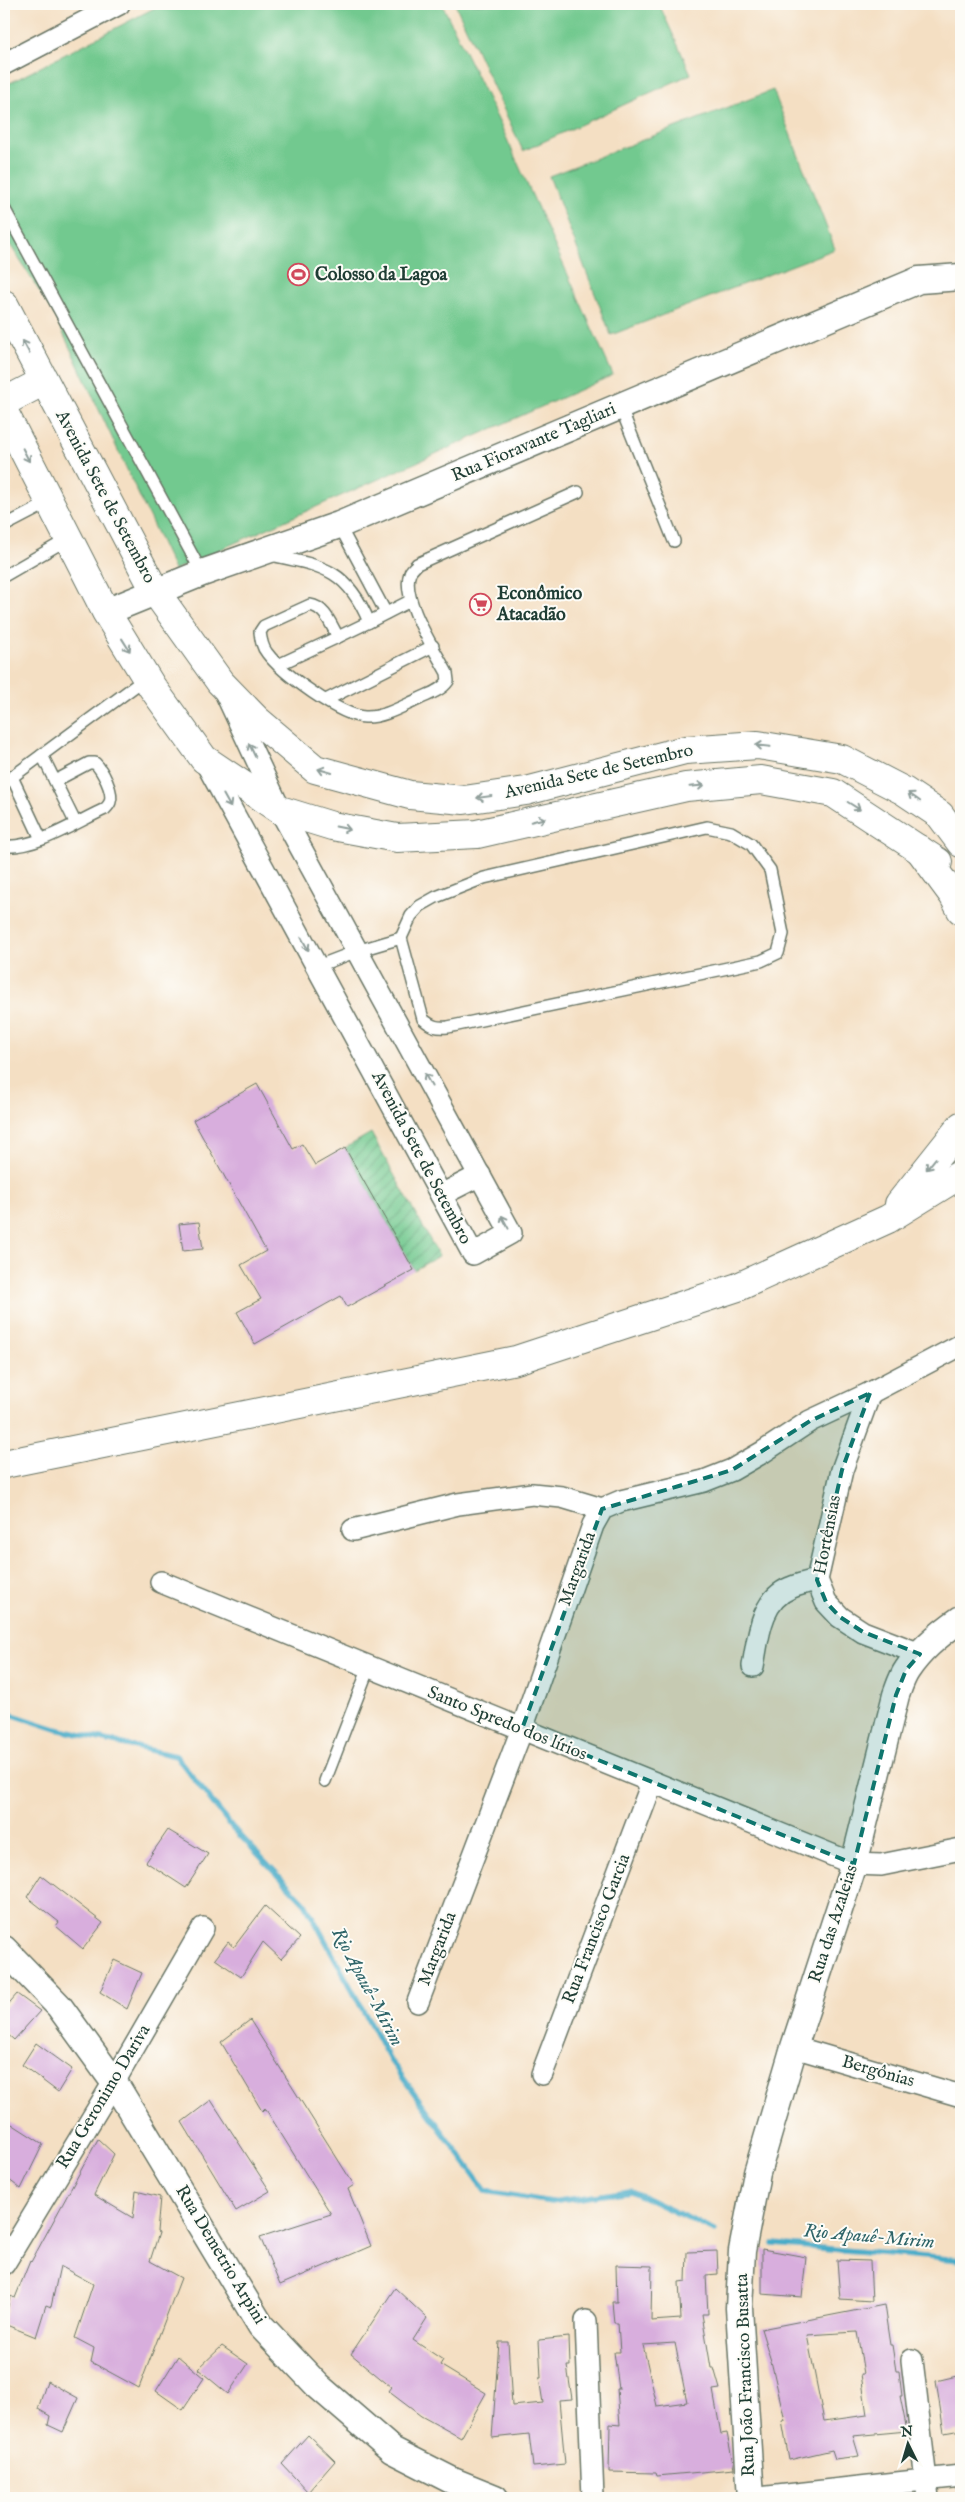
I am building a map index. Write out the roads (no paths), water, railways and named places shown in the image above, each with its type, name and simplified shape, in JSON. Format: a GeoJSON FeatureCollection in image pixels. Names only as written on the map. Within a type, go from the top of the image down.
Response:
{"type":"FeatureCollection","features":[{"type":"Feature","properties":{"kind":"main road","name":"Avenida Sete de Setembro"},"geometry":{"type":"LineString","coordinates":[[4,304],[155,591],[220,682],[257,720],[315,769],[410,795],[464,800],[526,791],[685,750],[758,745],[842,759],[904,791],[951,821],[961,843]]}},
{"type":"Feature","properties":{"kind":"main road"},"geometry":{"type":"LineString","coordinates":[[4,402],[44,381]]}},
{"type":"Feature","properties":{"kind":"main road","name":"Avenida Sete de Setembro"},"geometry":{"type":"LineString","coordinates":[[4,412],[106,612],[146,678],[204,759],[280,810],[332,826],[397,838],[477,834],[686,787],[760,780],[833,793],[946,868],[961,884]]}},
{"type":"Feature","properties":{"kind":"main road"},"geometry":{"type":"LineString","coordinates":[[919,849],[953,895],[961,910]]}},
{"type":"Feature","properties":{"kind":"main road"},"geometry":{"type":"LineString","coordinates":[[888,1218],[961,1126]]}},
{"type":"Feature","properties":{"kind":"main road"},"geometry":{"type":"LineString","coordinates":[[4,1464],[516,1360],[738,1286],[888,1218],[961,1174]]}},
{"type":"Feature","properties":{"kind":"street"},"geometry":{"type":"LineString","coordinates":[[4,64],[118,4]]}},
{"type":"Feature","properties":{"kind":"street","name":"Rua Fioravante Tagliari"},"geometry":{"type":"LineString","coordinates":[[106,612],[202,573],[262,554],[339,525],[919,280],[961,278]]}},
{"type":"Feature","properties":{"kind":"street","name":"Avenida Sete de Setembro"},"geometry":{"type":"LineString","coordinates":[[204,759],[473,1254],[510,1232],[280,810],[220,682]]}},
{"type":"Feature","properties":{"kind":"street"},"geometry":{"type":"LineString","coordinates":[[441,1195],[480,1175]]}},
{"type":"Feature","properties":{"kind":"street","name":"Margarida"},"geometry":{"type":"LineString","coordinates":[[418,2002],[522,1729],[590,1534],[602,1509],[621,1501],[704,1481],[732,1470],[764,1452],[810,1421],[870,1393],[961,1345]]}},
{"type":"Feature","properties":{"kind":"street","name":"Hortênsias"},"geometry":{"type":"LineString","coordinates":[[870,1393],[842,1470],[817,1580],[826,1602],[840,1617],[863,1632],[920,1654]]}},
{"type":"Feature","properties":{"kind":"street"},"geometry":{"type":"LineString","coordinates":[[353,1530],[458,1504],[532,1494],[562,1497],[602,1509]]}},
{"type":"Feature","properties":{"kind":"street"},"geometry":{"type":"LineString","coordinates":[[753,1666],[761,1621],[773,1600],[788,1588],[817,1580]]}},
{"type":"Feature","properties":{"kind":"street","name":"Santo Spredo dos lírios"},"geometry":{"type":"LineString","coordinates":[[161,1582],[854,1864],[881,1865],[961,1849]]}},
{"type":"Feature","properties":{"kind":"street","name":"Rua das Azaleias"},"geometry":{"type":"LineString","coordinates":[[742,2251],[757,2172],[794,2047],[854,1864],[896,1695],[906,1670],[948,1628],[961,1619]]}},
{"type":"Feature","properties":{"kind":"street","name":"Rua Francisco Garcia"},"geometry":{"type":"LineString","coordinates":[[542,2074],[652,1783]]}},
{"type":"Feature","properties":{"kind":"street","name":"Rua Geronimo Dariva"},"geometry":{"type":"LineString","coordinates":[[4,2264],[114,2082],[203,1928]]}},
{"type":"Feature","properties":{"kind":"street","name":"Rua Demetrio Arpini"},"geometry":{"type":"LineString","coordinates":[[4,1949],[59,2006],[114,2082],[261,2326],[318,2386],[392,2450],[453,2481],[495,2498]]}},
{"type":"Feature","properties":{"kind":"street","name":"Bergônias"},"geometry":{"type":"LineString","coordinates":[[794,2047],[961,2096]]}},
{"type":"Feature","properties":{"kind":"street","name":"Rua João Francisco Busatta"},"geometry":{"type":"LineString","coordinates":[[742,2251],[739,2308],[751,2498]]}},
{"type":"Feature","properties":{"kind":"street"},"geometry":{"type":"LineString","coordinates":[[586,2321],[593,2498]]}},
{"type":"Feature","properties":{"kind":"street"},"geometry":{"type":"LineString","coordinates":[[912,2360],[927,2488]]}},
{"type":"Feature","properties":{"kind":"street"},"geometry":{"type":"LineString","coordinates":[[759,2498],[927,2488],[961,2476]]}},
{"type":"Feature","properties":{"kind":"lane"},"geometry":{"type":"LineString","coordinates":[[4,208],[202,573]]}},
{"type":"Feature","properties":{"kind":"lane"},"geometry":{"type":"LineString","coordinates":[[620,406],[674,541]]}},
{"type":"Feature","properties":{"kind":"lane"},"geometry":{"type":"LineString","coordinates":[[338,637],[323,611],[317,606],[310,605],[264,626],[260,632],[261,641],[267,653],[278,665],[310,690],[346,712],[365,717],[384,714],[440,689],[448,681],[447,672],[410,601],[408,587],[410,573],[418,564],[578,492]]}},
{"type":"Feature","properties":{"kind":"lane"},"geometry":{"type":"LineString","coordinates":[[4,526],[50,502]]}},
{"type":"Feature","properties":{"kind":"lane"},"geometry":{"type":"LineString","coordinates":[[339,525],[386,613]]}},
{"type":"Feature","properties":{"kind":"lane"},"geometry":{"type":"LineString","coordinates":[[4,576],[68,538]]}},
{"type":"Feature","properties":{"kind":"lane"},"geometry":{"type":"LineString","coordinates":[[262,554],[320,566],[335,574],[355,592],[369,622]]}},
{"type":"Feature","properties":{"kind":"lane"},"geometry":{"type":"LineString","coordinates":[[278,665],[410,601]]}},
{"type":"Feature","properties":{"kind":"lane"},"geometry":{"type":"LineString","coordinates":[[326,700],[433,646]]}},
{"type":"Feature","properties":{"kind":"lane"},"geometry":{"type":"LineString","coordinates":[[41,839],[8,780],[146,678]]}},
{"type":"Feature","properties":{"kind":"lane"},"geometry":{"type":"LineString","coordinates":[[42,755],[75,822]]}},
{"type":"Feature","properties":{"kind":"lane"},"geometry":{"type":"LineString","coordinates":[[4,846],[24,845],[41,839],[105,809],[110,802],[111,795],[100,768],[95,763],[89,763],[55,781]]}},
{"type":"Feature","properties":{"kind":"lane"},"geometry":{"type":"LineString","coordinates":[[318,966],[357,951],[401,938],[411,916],[420,906],[436,897],[484,878],[707,827],[731,832],[751,844],[770,870],[783,934],[778,953],[760,961],[437,1028],[430,1025],[424,1019],[401,938]]}},
{"type":"Feature","properties":{"kind":"lane"},"geometry":{"type":"LineString","coordinates":[[324,1781],[368,1667]]}},
{"type":"Feature","properties":{"kind":"waterway","name":"Rio Apauê-Mirim"},"geometry":{"type":"LineString","coordinates":[[4,1712],[56,1729],[176,1756],[232,1827],[305,1903],[390,2060],[486,2191],[551,2202],[631,2191],[715,2231]]}},
{"type":"Feature","properties":{"kind":"waterway","name":"Rio Apauê-Mirim"},"geometry":{"type":"LineString","coordinates":[[773,2244],[961,2260]]}},
{"type":"Feature","properties":{"kind":"place","name":"Colosso da Lagoa"},"geometry":{"type":"Point","coordinates":[299,275]}},
{"type":"Feature","properties":{"kind":"place","name":"Econômico Atacadão"},"geometry":{"type":"Point","coordinates":[481,604]}}]}
